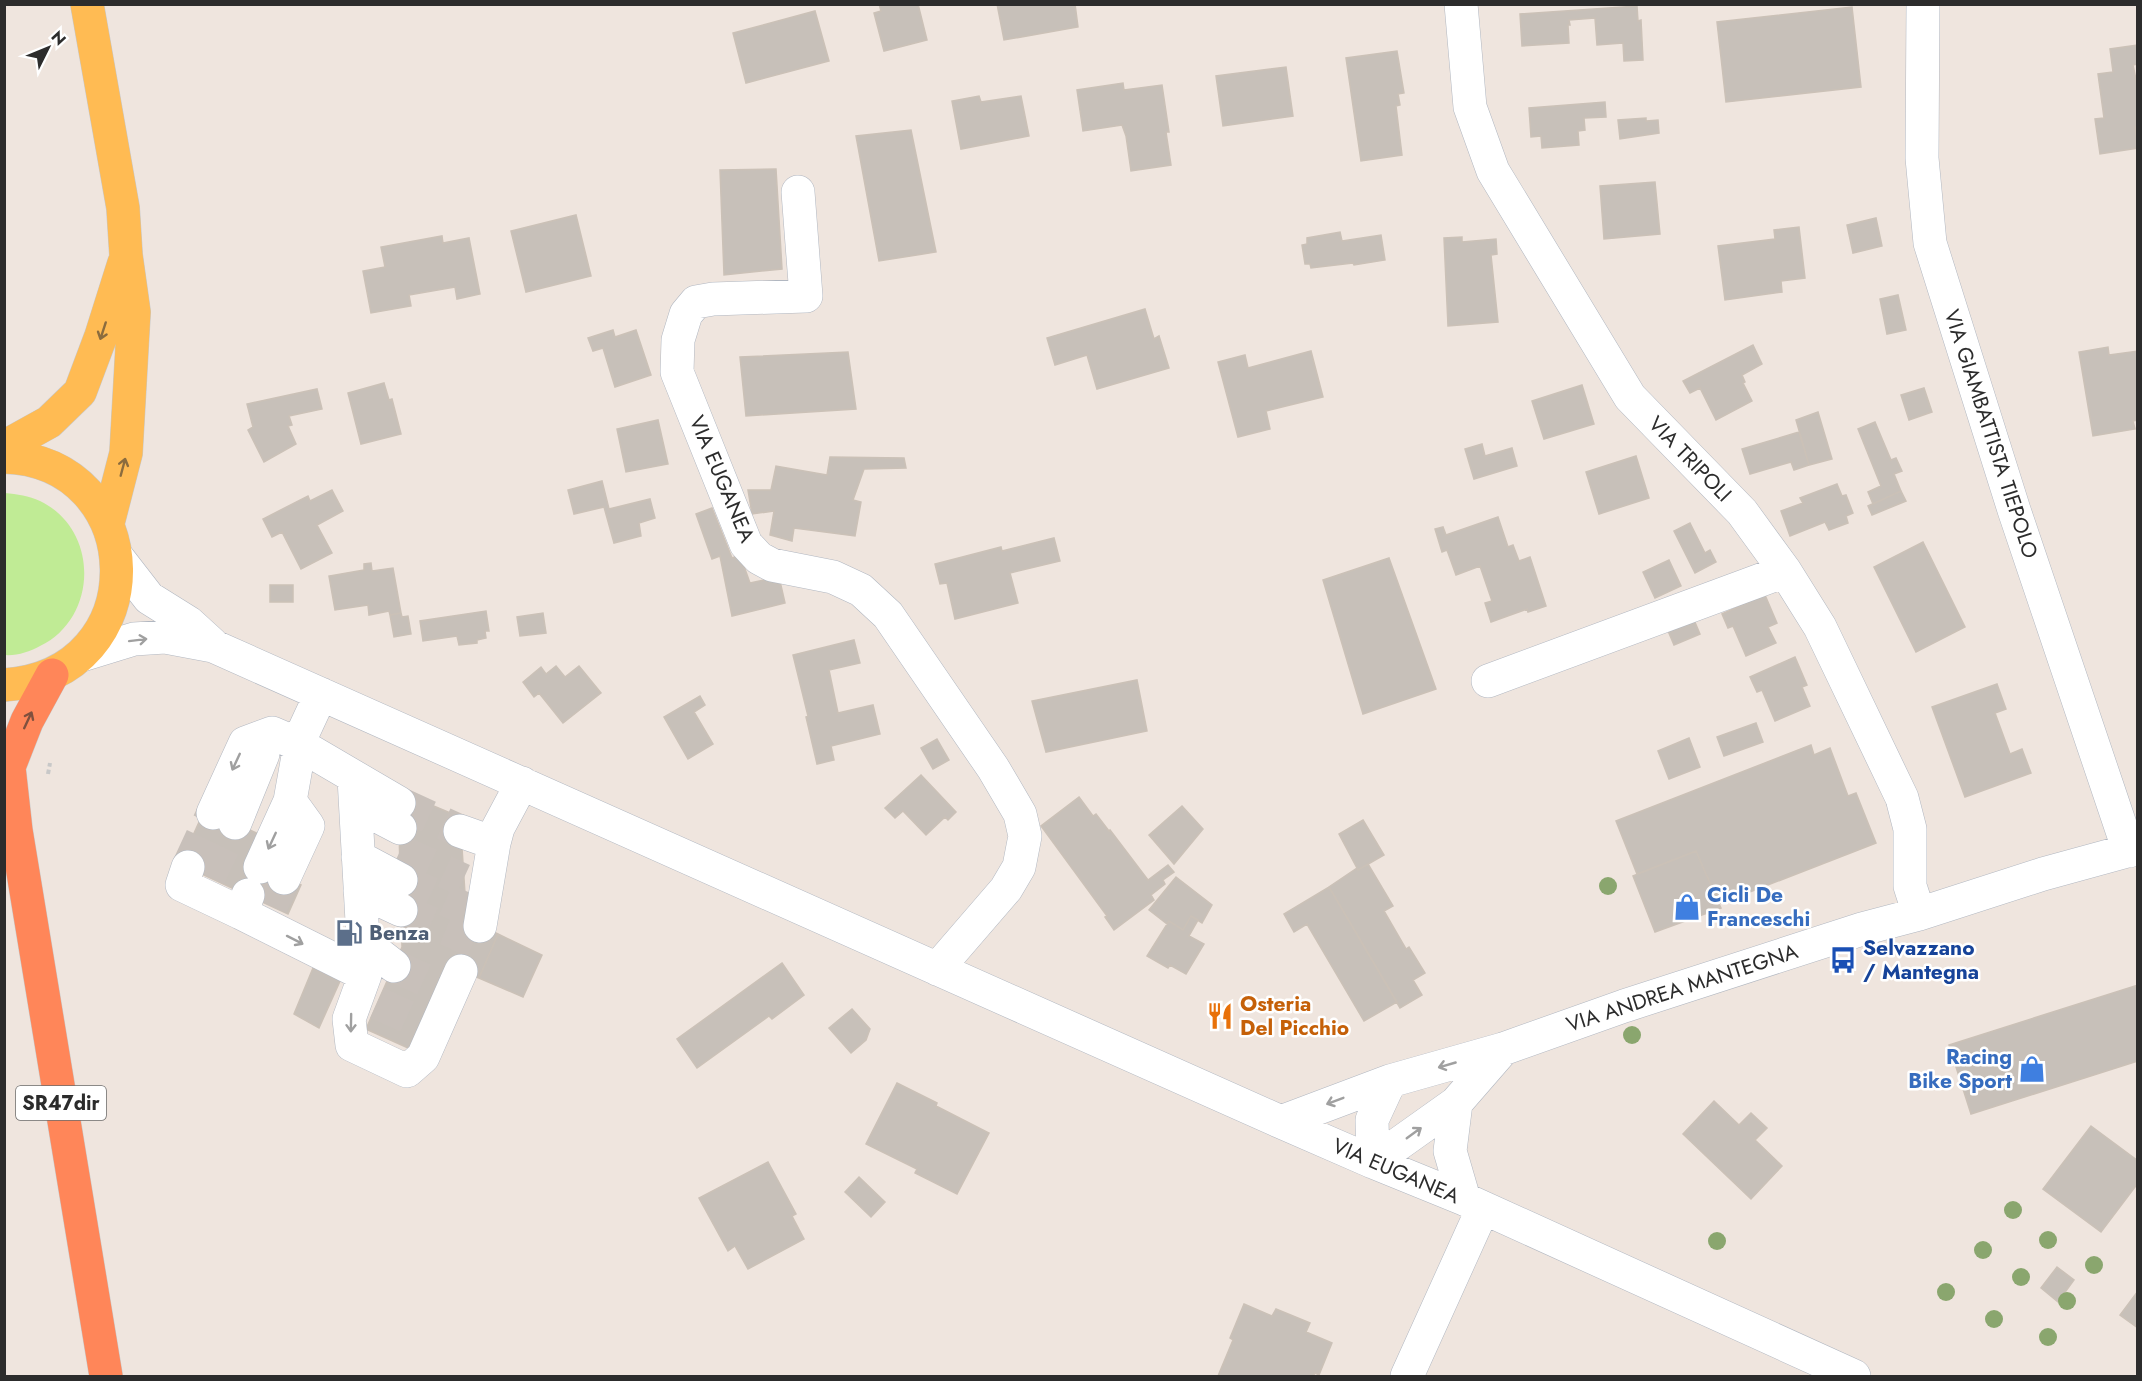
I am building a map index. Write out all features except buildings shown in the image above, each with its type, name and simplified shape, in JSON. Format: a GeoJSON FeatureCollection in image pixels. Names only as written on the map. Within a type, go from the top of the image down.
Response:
{"type":"FeatureCollection","features":[{"type":"Feature","properties":{"kind":"highway","name":"SR47dir"},"geometry":{"type":"LineString","coordinates":[[52,675],[7,761],[19,848],[106,1377]]}},
{"type":"Feature","properties":{"kind":"main road"},"geometry":{"type":"LineString","coordinates":[[87,4],[123,208],[126,255],[134,312],[126,453],[108,523]]}},
{"type":"Feature","properties":{"kind":"main road"},"geometry":{"type":"LineString","coordinates":[[4,447],[50,422],[80,392],[102,336],[126,255]]}},
{"type":"Feature","properties":{"kind":"main road","name":"VIA EUGANEA"},"geometry":{"type":"LineString","coordinates":[[4,457],[24,458],[58,470],[87,493],[108,523],[117,558],[116,594],[104,627],[82,655],[52,675],[24,684],[4,685]]}},
{"type":"Feature","properties":{"kind":"street","name":"VIA TRIPOLI"},"geometry":{"type":"LineString","coordinates":[[1461,4],[1470,107],[1493,171],[1630,397],[1742,512],[1785,571],[1825,637],[1902,798],[1910,829],[1910,886],[1919,914]]}},
{"type":"Feature","properties":{"kind":"street","name":"VIA GIAMBATTISTA TIEPOLO"},"geometry":{"type":"LineString","coordinates":[[1923,4],[1922,158],[1930,243],[2014,510],[2133,849]]}},
{"type":"Feature","properties":{"kind":"street","name":"VIA EUGANEA"},"geometry":{"type":"LineString","coordinates":[[798,192],[806,296],[713,299],[696,302],[686,314],[678,340],[677,372],[746,544],[759,558],[772,565],[833,576],[861,590],[888,615],[993,768],[1020,814],[1025,836],[1019,867],[1006,889],[937,969]]}},
{"type":"Feature","properties":{"kind":"street","name":"VIA EUGANEA"},"geometry":{"type":"LineString","coordinates":[[117,558],[149,598],[189,623],[213,646]]}},
{"type":"Feature","properties":{"kind":"street"},"geometry":{"type":"LineString","coordinates":[[1488,681],[1785,571]]}},
{"type":"Feature","properties":{"kind":"street","name":"VIA EUGANEA"},"geometry":{"type":"LineString","coordinates":[[82,655],[134,639],[165,638],[213,646],[1281,1122],[1474,1204],[1812,1368],[1854,1377]]}},
{"type":"Feature","properties":{"kind":"street"},"geometry":{"type":"LineString","coordinates":[[224,818],[245,743],[301,737],[321,694]]}},
{"type":"Feature","properties":{"kind":"street"},"geometry":{"type":"LineString","coordinates":[[261,897],[290,801],[286,739]]}},
{"type":"Feature","properties":{"kind":"street"},"geometry":{"type":"LineString","coordinates":[[286,739],[356,818],[400,854]]}},
{"type":"Feature","properties":{"kind":"street"},"geometry":{"type":"LineString","coordinates":[[476,878],[498,828],[522,783]]}},
{"type":"Feature","properties":{"kind":"street"},"geometry":{"type":"LineString","coordinates":[[356,818],[400,854]]}},
{"type":"Feature","properties":{"kind":"street"},"geometry":{"type":"LineString","coordinates":[[356,818],[363,942],[374,984]]}},
{"type":"Feature","properties":{"kind":"street","name":"VIA ANDREA MANTEGNA"},"geometry":{"type":"LineString","coordinates":[[1281,1122],[1390,1081],[1503,1049],[1624,1006],[1862,929],[2133,849]]}},
{"type":"Feature","properties":{"kind":"street"},"geometry":{"type":"LineString","coordinates":[[360,891],[400,854]]}},
{"type":"Feature","properties":{"kind":"street"},"geometry":{"type":"LineString","coordinates":[[200,880],[261,897],[374,984]]}},
{"type":"Feature","properties":{"kind":"street"},"geometry":{"type":"LineString","coordinates":[[374,984],[349,1018],[352,1045],[406,1071],[423,1057],[432,1027],[453,984]]}},
{"type":"Feature","properties":{"kind":"street","name":"VIA ANDREA MANTEGNA"},"geometry":{"type":"LineString","coordinates":[[1372,1162],[1456,1103],[1503,1049]]}},
{"type":"Feature","properties":{"kind":"street"},"geometry":{"type":"LineString","coordinates":[[1372,1162],[1372,1120],[1390,1081]]}},
{"type":"Feature","properties":{"kind":"street"},"geometry":{"type":"LineString","coordinates":[[1407,1377],[1474,1204],[1450,1151],[1456,1103]]}},
{"type":"Feature","properties":{"kind":"green space"},"geometry":{"type":"Polygon","coordinates":[[[5,493],[36,499],[60,514],[73,532],[82,552],[84,574],[81,595],[73,616],[59,633],[32,650],[9,655],[4,655],[5,493]]]}},
{"type":"Feature","properties":{"kind":"tunnel"},"geometry":{"type":"LineString","coordinates":[[399,803],[460,831]]}},
{"type":"Feature","properties":{"kind":"tunnel"},"geometry":{"type":"LineString","coordinates":[[188,867],[213,813]]}},
{"type":"Feature","properties":{"kind":"tunnel"},"geometry":{"type":"LineString","coordinates":[[209,877],[235,823]]}},
{"type":"Feature","properties":{"kind":"tunnel"},"geometry":{"type":"LineString","coordinates":[[400,851],[463,880]]}},
{"type":"Feature","properties":{"kind":"tunnel"},"geometry":{"type":"LineString","coordinates":[[271,906],[284,878]]}},
{"type":"Feature","properties":{"kind":"tunnel"},"geometry":{"type":"LineString","coordinates":[[401,880],[466,909]]}},
{"type":"Feature","properties":{"kind":"tunnel"},"geometry":{"type":"LineString","coordinates":[[401,910],[474,941]]}},
{"type":"Feature","properties":{"kind":"tunnel"},"geometry":{"type":"LineString","coordinates":[[394,966],[445,989]]}},
{"type":"Feature","properties":{"kind":"tunnel"},"geometry":{"type":"LineString","coordinates":[[377,1003],[428,1026]]}},
{"type":"Feature","properties":{"kind":"place","name":"Cicli De Franceschi"},"geometry":{"type":"Point","coordinates":[1687,907]}},
{"type":"Feature","properties":{"kind":"place","name":"Benza"},"geometry":{"type":"Point","coordinates":[349,933]}},
{"type":"Feature","properties":{"kind":"place","name":"Selvazzano / Mantegna"},"geometry":{"type":"Point","coordinates":[1843,960]}},
{"type":"Feature","properties":{"kind":"place","name":"Osteria Del Picchio"},"geometry":{"type":"Point","coordinates":[1220,1016]}},
{"type":"Feature","properties":{"kind":"place","name":"Racing Bike Sport"},"geometry":{"type":"Point","coordinates":[2032,1069]}}]}
